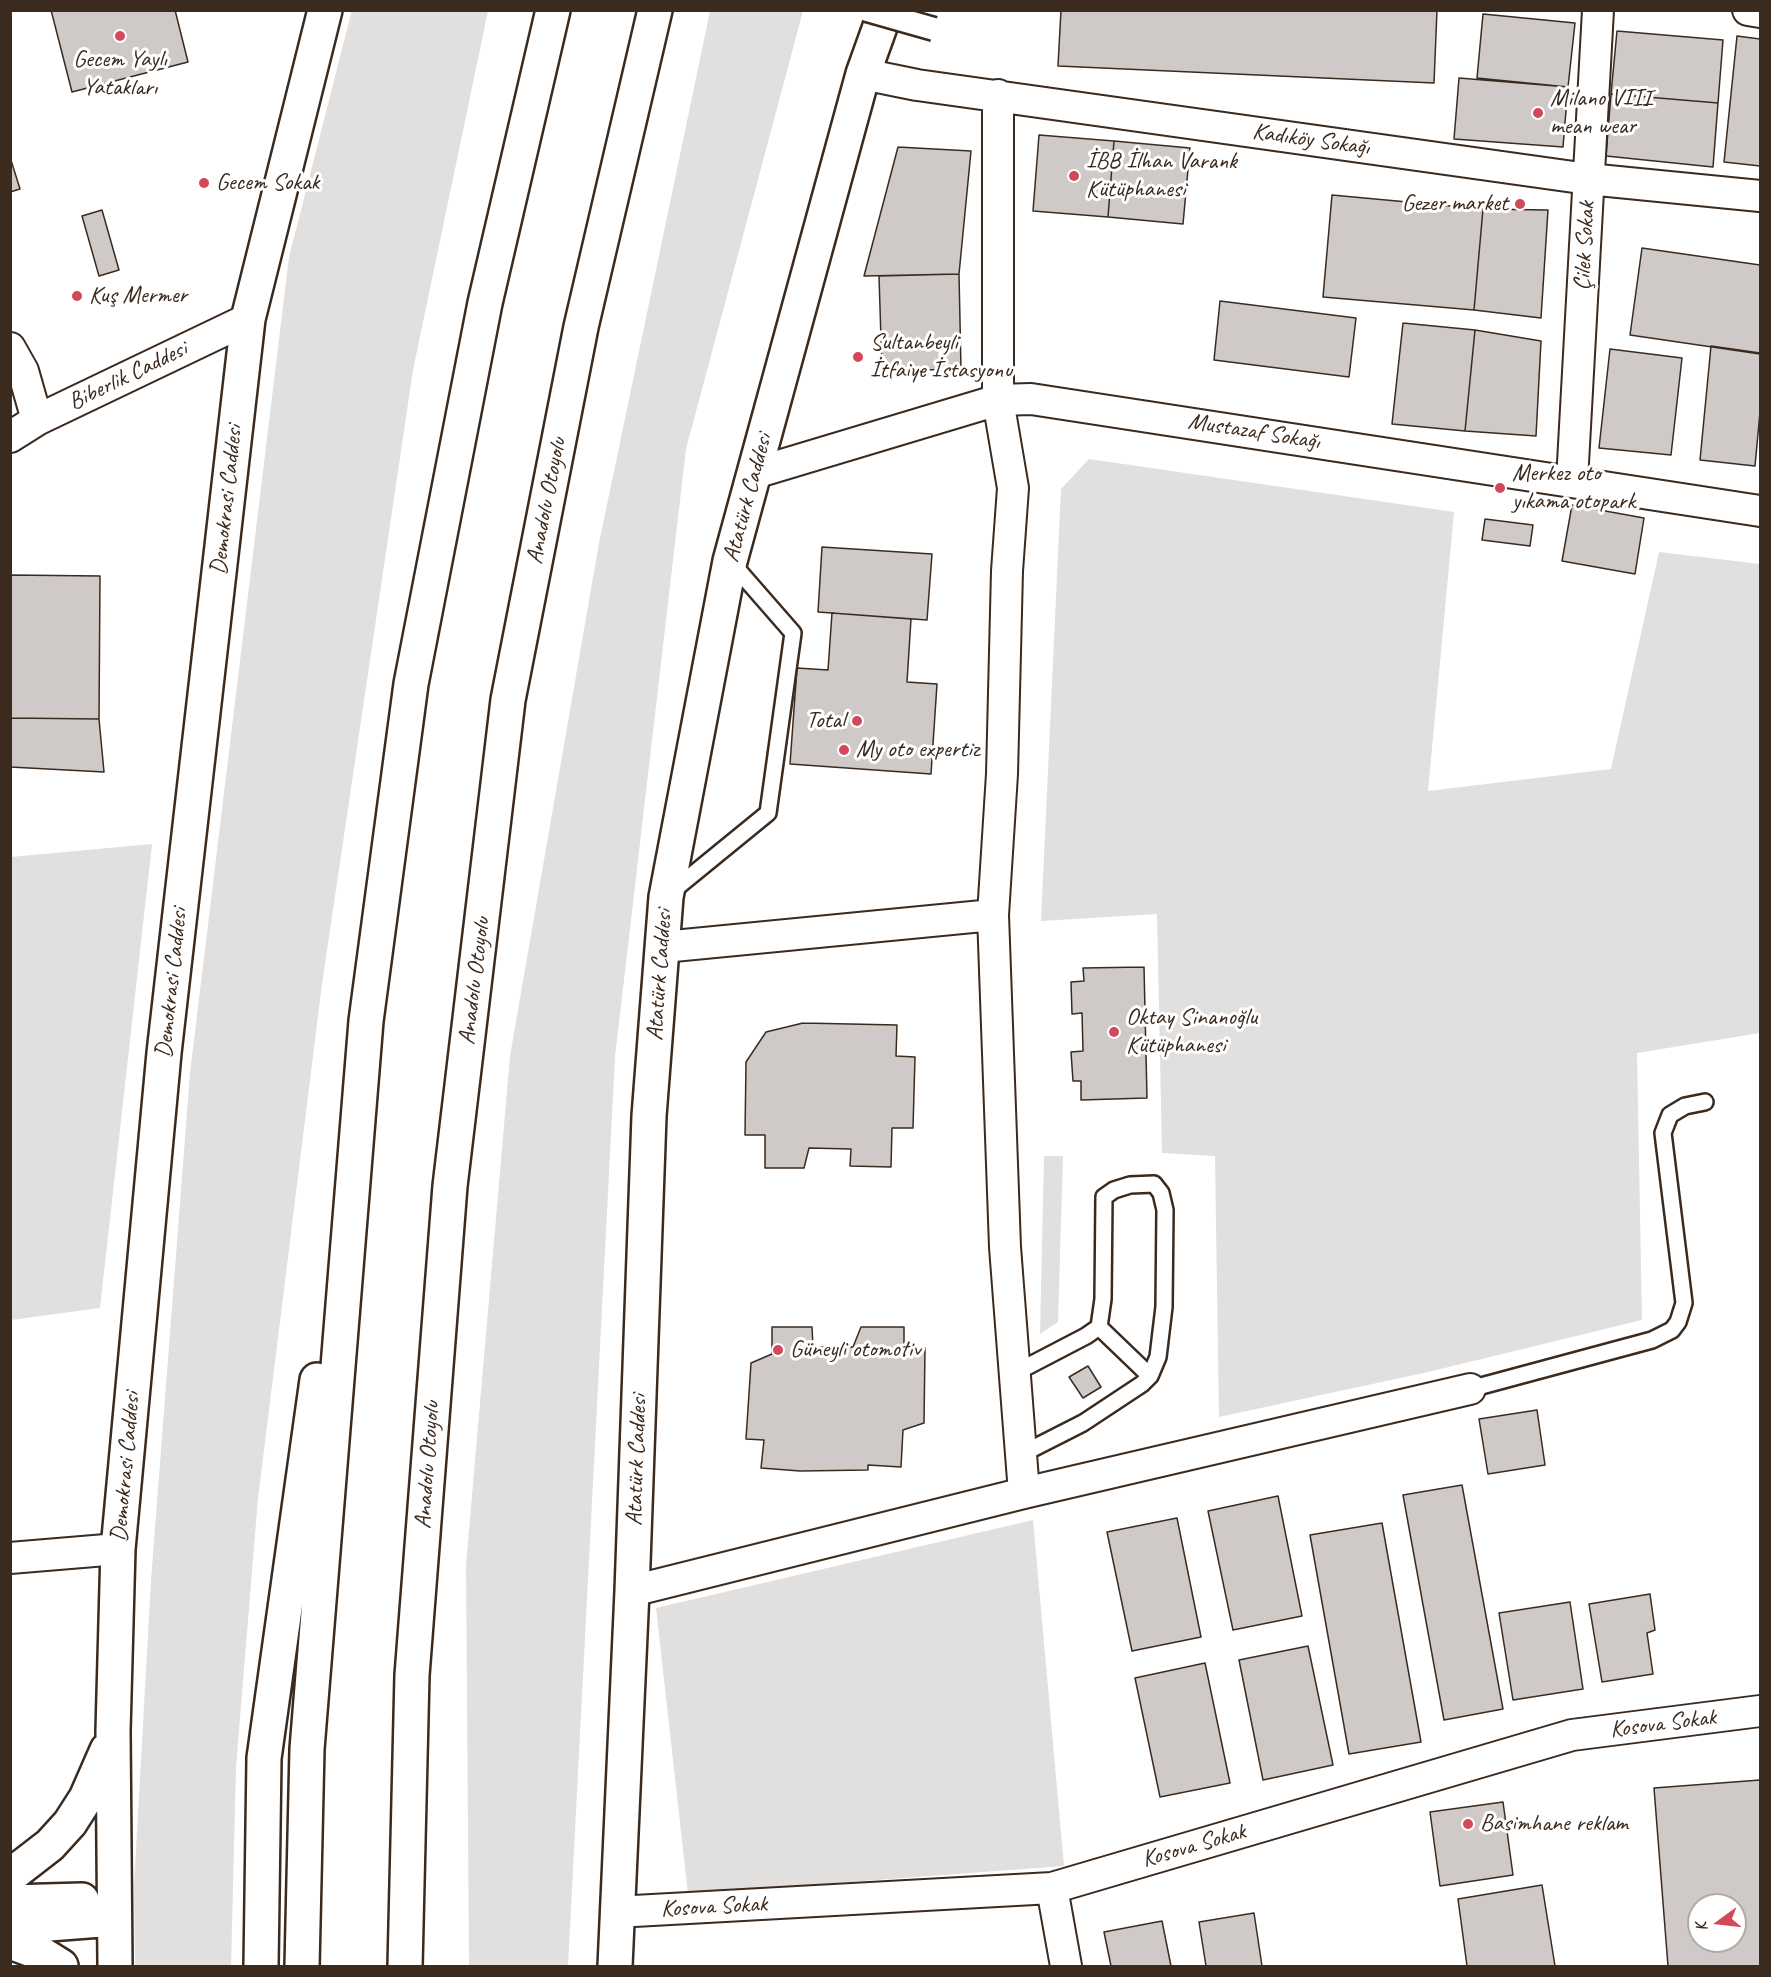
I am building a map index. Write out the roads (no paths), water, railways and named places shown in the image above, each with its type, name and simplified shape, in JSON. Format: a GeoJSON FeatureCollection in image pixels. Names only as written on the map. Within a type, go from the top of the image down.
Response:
{"type":"FeatureCollection","features":[{"type":"Feature","properties":{"kind":"main road","name":"Demokrasi Caddesi"},"geometry":{"type":"LineString","coordinates":[[115,1966],[113,1731],[118,1549],[164,1053],[248,319],[325,10]]}},
{"type":"Feature","properties":{"kind":"main road"},"geometry":{"type":"LineString","coordinates":[[261,1966],[264,1758],[411,684],[485,303],[553,10]]}},
{"type":"Feature","properties":{"kind":"main road","name":"Anadolu Otoyolu"},"geometry":{"type":"LineString","coordinates":[[405,1966],[412,1675],[450,1186],[508,700],[581,327],[655,10]]}},
{"type":"Feature","properties":{"kind":"main road","name":"Atatürk Caddesi"},"geometry":{"type":"LineString","coordinates":[[615,1966],[632,1591],[649,1116],[666,897],[730,561],[863,74],[886,10]]}},
{"type":"Feature","properties":{"kind":"main road"},"geometry":{"type":"LineString","coordinates":[[302,1966],[307,1749],[366,1021]]}},
{"type":"Feature","properties":{"kind":"main road"},"geometry":{"type":"LineString","coordinates":[[412,1675],[428,1966]]}},
{"type":"Feature","properties":{"kind":"main road"},"geometry":{"type":"LineString","coordinates":[[10,1876],[50,1845],[70,1822],[100,1771],[113,1731]]}},
{"type":"Feature","properties":{"kind":"main road"},"geometry":{"type":"LineString","coordinates":[[10,1902],[114,1909]]}},
{"type":"Feature","properties":{"kind":"main road"},"geometry":{"type":"LineString","coordinates":[[10,1927],[114,1909]]}},
{"type":"Feature","properties":{"kind":"main road"},"geometry":{"type":"LineString","coordinates":[[10,1942],[40,1953],[61,1966]]}},
{"type":"Feature","properties":{"kind":"street"},"geometry":{"type":"LineString","coordinates":[[867,10],[934,29]]}},
{"type":"Feature","properties":{"kind":"street","name":"Çilek Sokak"},"geometry":{"type":"LineString","coordinates":[[1572,481],[1598,10]]}},
{"type":"Feature","properties":{"kind":"street"},"geometry":{"type":"LineString","coordinates":[[1748,10],[1761,12]]}},
{"type":"Feature","properties":{"kind":"street","name":"Kadıköy Sokağı"},"geometry":{"type":"LineString","coordinates":[[863,74],[1588,179],[1761,196]]}},
{"type":"Feature","properties":{"kind":"street"},"geometry":{"type":"LineString","coordinates":[[998,95],[998,400],[1013,488],[1007,571],[1002,774],[993,915],[997,1072],[1013,1374],[1024,1493]]}},
{"type":"Feature","properties":{"kind":"street","name":"Biberlik Caddesi"},"geometry":{"type":"LineString","coordinates":[[10,437],[38,420],[248,319]]}},
{"type":"Feature","properties":{"kind":"street"},"geometry":{"type":"LineString","coordinates":[[10,348],[23,371],[38,420]]}},
{"type":"Feature","properties":{"kind":"street","name":"Mustazaf Sokağı"},"geometry":{"type":"LineString","coordinates":[[755,473],[998,400],[1031,399],[1761,511]]}},
{"type":"Feature","properties":{"kind":"street"},"geometry":{"type":"LineString","coordinates":[[663,947],[993,915]]}},
{"type":"Feature","properties":{"kind":"street"},"geometry":{"type":"LineString","coordinates":[[632,1591],[1024,1493],[1470,1389]]}},
{"type":"Feature","properties":{"kind":"street"},"geometry":{"type":"LineString","coordinates":[[10,1558],[118,1549]]}},
{"type":"Feature","properties":{"kind":"street","name":"Kosova Sokak"},"geometry":{"type":"LineString","coordinates":[[616,1912],[1052,1888],[1572,1735],[1761,1711]]}},
{"type":"Feature","properties":{"kind":"street"},"geometry":{"type":"LineString","coordinates":[[1052,1888],[1066,1966]]}},
{"type":"Feature","properties":{"kind":"lane"},"geometry":{"type":"LineString","coordinates":[[666,897],[768,813],[793,633],[730,561]]}},
{"type":"Feature","properties":{"kind":"lane"},"geometry":{"type":"LineString","coordinates":[[1470,1389],[1652,1340],[1672,1330],[1678,1322],[1684,1303],[1663,1133],[1670,1115],[1677,1110],[1705,1102]]}},
{"type":"Feature","properties":{"kind":"lane"},"geometry":{"type":"LineString","coordinates":[[1013,1374],[1086,1336],[1099,1326],[1103,1299],[1104,1197],[1114,1190],[1130,1185],[1154,1184],[1161,1193],[1165,1210],[1164,1307],[1158,1357],[1150,1376],[1142,1384],[1083,1423],[1020,1455]]}},
{"type":"Feature","properties":{"kind":"lane"},"geometry":{"type":"LineString","coordinates":[[1099,1326],[1150,1376]]}},
{"type":"Feature","properties":{"kind":"place","name":"Gecem Yaylı Yatakları"},"geometry":{"type":"Point","coordinates":[120,36]}},
{"type":"Feature","properties":{"kind":"place","name":"Milano VIII mean wear"},"geometry":{"type":"Point","coordinates":[1538,113]}},
{"type":"Feature","properties":{"kind":"place","name":"İBB İlhan Varank Kütüphanesi"},"geometry":{"type":"Point","coordinates":[1074,176]}},
{"type":"Feature","properties":{"kind":"place","name":"Gecem Sokak"},"geometry":{"type":"Point","coordinates":[204,183]}},
{"type":"Feature","properties":{"kind":"place","name":"Gezer market"},"geometry":{"type":"Point","coordinates":[1520,204]}},
{"type":"Feature","properties":{"kind":"place","name":"Kuş Mermer"},"geometry":{"type":"Point","coordinates":[77,296]}},
{"type":"Feature","properties":{"kind":"place","name":"Sultanbeyli İtfaiye İstasyonu"},"geometry":{"type":"Point","coordinates":[858,357]}},
{"type":"Feature","properties":{"kind":"place","name":"Merkez oto yıkama otopark"},"geometry":{"type":"Point","coordinates":[1500,488]}},
{"type":"Feature","properties":{"kind":"place","name":"Total"},"geometry":{"type":"Point","coordinates":[857,721]}},
{"type":"Feature","properties":{"kind":"place","name":"My oto expertiz"},"geometry":{"type":"Point","coordinates":[844,750]}},
{"type":"Feature","properties":{"kind":"place","name":"Oktay Sinanoğlu Kütüphanesi"},"geometry":{"type":"Point","coordinates":[1114,1032]}},
{"type":"Feature","properties":{"kind":"place","name":"Güneyli otomotiv"},"geometry":{"type":"Point","coordinates":[778,1350]}},
{"type":"Feature","properties":{"kind":"place","name":"Basimhane reklam"},"geometry":{"type":"Point","coordinates":[1468,1824]}}]}
